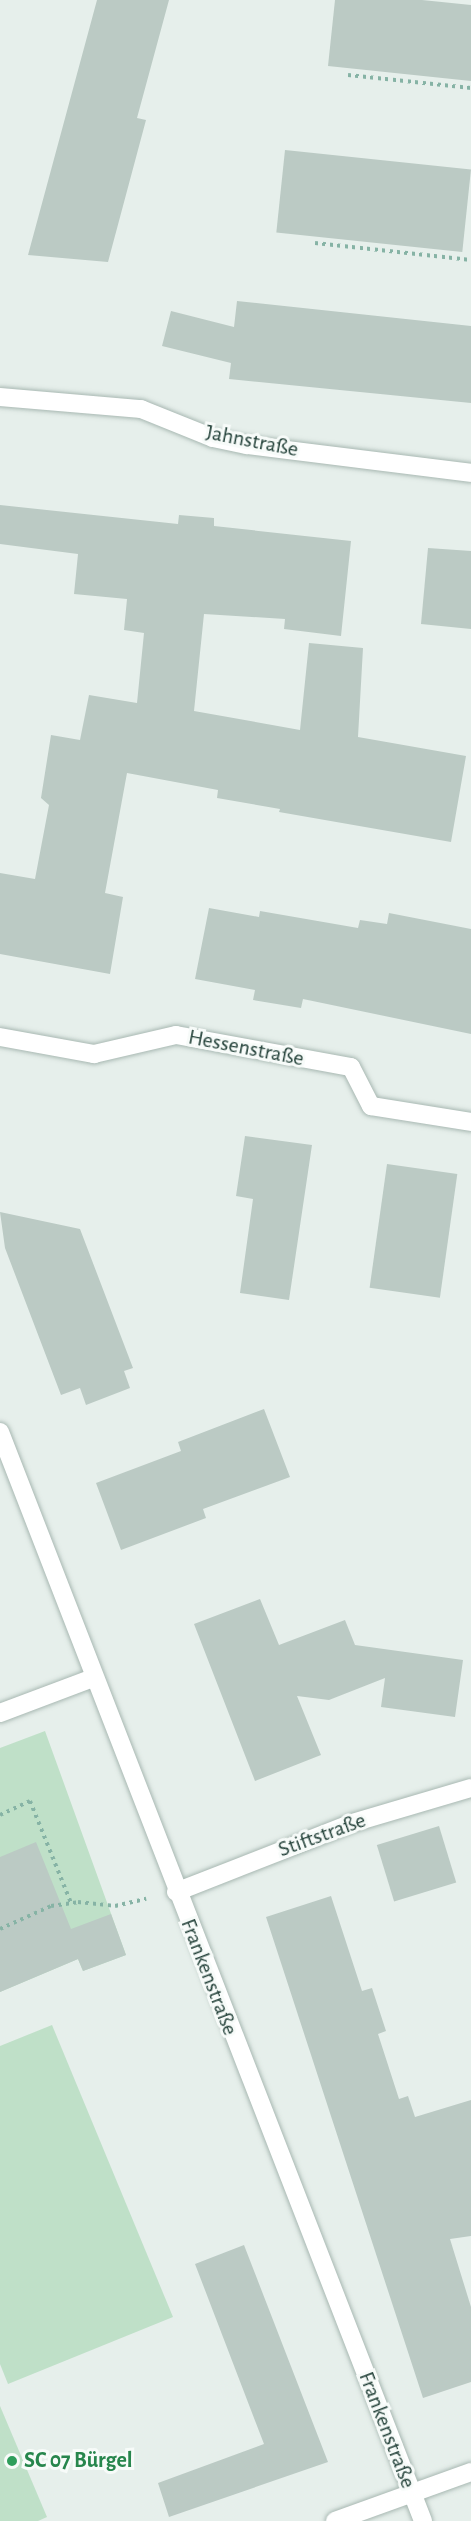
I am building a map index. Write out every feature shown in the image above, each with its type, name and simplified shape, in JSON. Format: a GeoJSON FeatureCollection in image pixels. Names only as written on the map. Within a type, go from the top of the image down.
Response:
{"type":"FeatureCollection","features":[{"type":"Feature","properties":{"kind":"street","name":"Jahnstraße"},"geometry":{"type":"LineString","coordinates":[[0,397],[141,409],[229,441],[471,473]]}},
{"type":"Feature","properties":{"kind":"street","name":"Hessenstraße"},"geometry":{"type":"LineString","coordinates":[[0,1037],[93,1054],[176,1035],[351,1067],[371,1106],[471,1122]]}},
{"type":"Feature","properties":{"kind":"street","name":"Frankenstraße"},"geometry":{"type":"LineString","coordinates":[[2,1442],[423,2521]]}},
{"type":"Feature","properties":{"kind":"street"},"geometry":{"type":"LineString","coordinates":[[0,1713],[93,1678]]}},
{"type":"Feature","properties":{"kind":"street","name":"Stiftstraße"},"geometry":{"type":"LineString","coordinates":[[176,1892],[352,1823],[471,1788]]}},
{"type":"Feature","properties":{"kind":"street"},"geometry":{"type":"LineString","coordinates":[[335,2521],[471,2472]]}},
{"type":"Feature","properties":{"kind":"path"},"geometry":{"type":"LineString","coordinates":[[348,75],[471,88]]}},
{"type":"Feature","properties":{"kind":"path"},"geometry":{"type":"LineString","coordinates":[[315,243],[471,260]]}},
{"type":"Feature","properties":{"kind":"path"},"geometry":{"type":"LineString","coordinates":[[0,1815],[30,1801],[71,1903]]}},
{"type":"Feature","properties":{"kind":"path"},"geometry":{"type":"LineString","coordinates":[[0,1929],[51,1906],[71,1903],[115,1906],[176,1892]]}},
{"type":"Feature","properties":{"kind":"green space"},"geometry":{"type":"Polygon","coordinates":[[[45,1731],[126,1955],[83,1971],[78,1959],[0,1992],[0,1748],[45,1731]]]}},
{"type":"Feature","properties":{"kind":"green space"},"geometry":{"type":"Polygon","coordinates":[[[52,2025],[173,2317],[8,2384],[0,2364],[0,2046],[52,2025]]]}},
{"type":"Feature","properties":{"kind":"green space","name":"SC 07 Bürgel"},"geometry":{"type":"Polygon","coordinates":[[[0,2406],[47,2517],[38,2521],[0,2521],[0,2406]]]}},
{"type":"Feature","properties":{"kind":"building"},"geometry":{"type":"Polygon","coordinates":[[[97,0],[169,0],[137,118],[146,120],[108,262],[28,255],[97,0]]]}},
{"type":"Feature","properties":{"kind":"building"},"geometry":{"type":"Polygon","coordinates":[[[335,0],[422,0],[471,5],[471,81],[328,66],[335,0]]]}},
{"type":"Feature","properties":{"kind":"building"},"geometry":{"type":"Polygon","coordinates":[[[285,150],[471,170],[462,252],[276,233],[285,150]]]}},
{"type":"Feature","properties":{"kind":"building"},"geometry":{"type":"Polygon","coordinates":[[[237,301],[471,326],[471,403],[229,379],[231,363],[162,346],[171,311],[234,327],[237,301]]]}},
{"type":"Feature","properties":{"kind":"building"},"geometry":{"type":"Polygon","coordinates":[[[0,505],[178,524],[179,515],[214,518],[214,526],[351,541],[341,636],[284,629],[285,619],[204,614],[194,711],[300,730],[309,643],[363,648],[358,737],[466,756],[451,842],[279,812],[280,809],[217,798],[218,790],[127,773],[105,893],[123,897],[110,974],[0,954],[0,873],[35,879],[49,805],[41,798],[51,735],[80,740],[89,695],[137,703],[144,633],[124,630],[127,599],[74,594],[78,554],[0,544],[0,505]]]}},
{"type":"Feature","properties":{"kind":"building"},"geometry":{"type":"Polygon","coordinates":[[[428,548],[471,551],[471,629],[421,624],[428,548]]]}},
{"type":"Feature","properties":{"kind":"building"},"geometry":{"type":"Polygon","coordinates":[[[209,908],[259,917],[260,911],[358,928],[360,920],[387,924],[389,913],[471,929],[471,1034],[303,999],[301,1008],[253,1000],[255,990],[195,979],[209,908]]]}},
{"type":"Feature","properties":{"kind":"building"},"geometry":{"type":"Polygon","coordinates":[[[245,1136],[312,1145],[289,1300],[240,1293],[253,1199],[236,1196],[245,1136]]]}},
{"type":"Feature","properties":{"kind":"building"},"geometry":{"type":"Polygon","coordinates":[[[387,1164],[457,1174],[440,1298],[370,1288],[387,1164]]]}},
{"type":"Feature","properties":{"kind":"building"},"geometry":{"type":"Polygon","coordinates":[[[0,1212],[80,1229],[133,1368],[124,1371],[130,1388],[86,1405],[80,1388],[61,1395],[5,1248],[0,1212]]]}},
{"type":"Feature","properties":{"kind":"building"},"geometry":{"type":"Polygon","coordinates":[[[264,1409],[290,1477],[203,1509],[206,1518],[121,1550],[96,1483],[181,1451],[178,1442],[264,1409]]]}},
{"type":"Feature","properties":{"kind":"building"},"geometry":{"type":"Polygon","coordinates":[[[260,1599],[279,1645],[345,1620],[355,1645],[463,1660],[455,1717],[381,1707],[385,1678],[329,1700],[297,1696],[321,1755],[255,1781],[194,1624],[260,1599]]]}},
{"type":"Feature","properties":{"kind":"building"},"geometry":{"type":"Polygon","coordinates":[[[439,1826],[456,1882],[394,1901],[377,1845],[439,1826]]]}},
{"type":"Feature","properties":{"kind":"building"},"geometry":{"type":"Polygon","coordinates":[[[36,1842],[71,1929],[111,1914],[126,1955],[83,1971],[78,1959],[0,1992],[0,1857],[36,1842]]]}},
{"type":"Feature","properties":{"kind":"building"},"geometry":{"type":"Polygon","coordinates":[[[331,1896],[362,1991],[372,1988],[386,2031],[378,2034],[399,2099],[408,2096],[415,2117],[471,2100],[471,2236],[450,2239],[471,2307],[471,2382],[423,2398],[266,1917],[331,1896]]]}},
{"type":"Feature","properties":{"kind":"building"},"geometry":{"type":"Polygon","coordinates":[[[244,2245],[328,2462],[169,2517],[158,2483],[264,2444],[195,2264],[244,2245]]]}},
{"type":"Feature","properties":{"kind":"place","name":"SC 07 Bürgel"},"geometry":{"type":"Point","coordinates":[12,2461]}}]}
